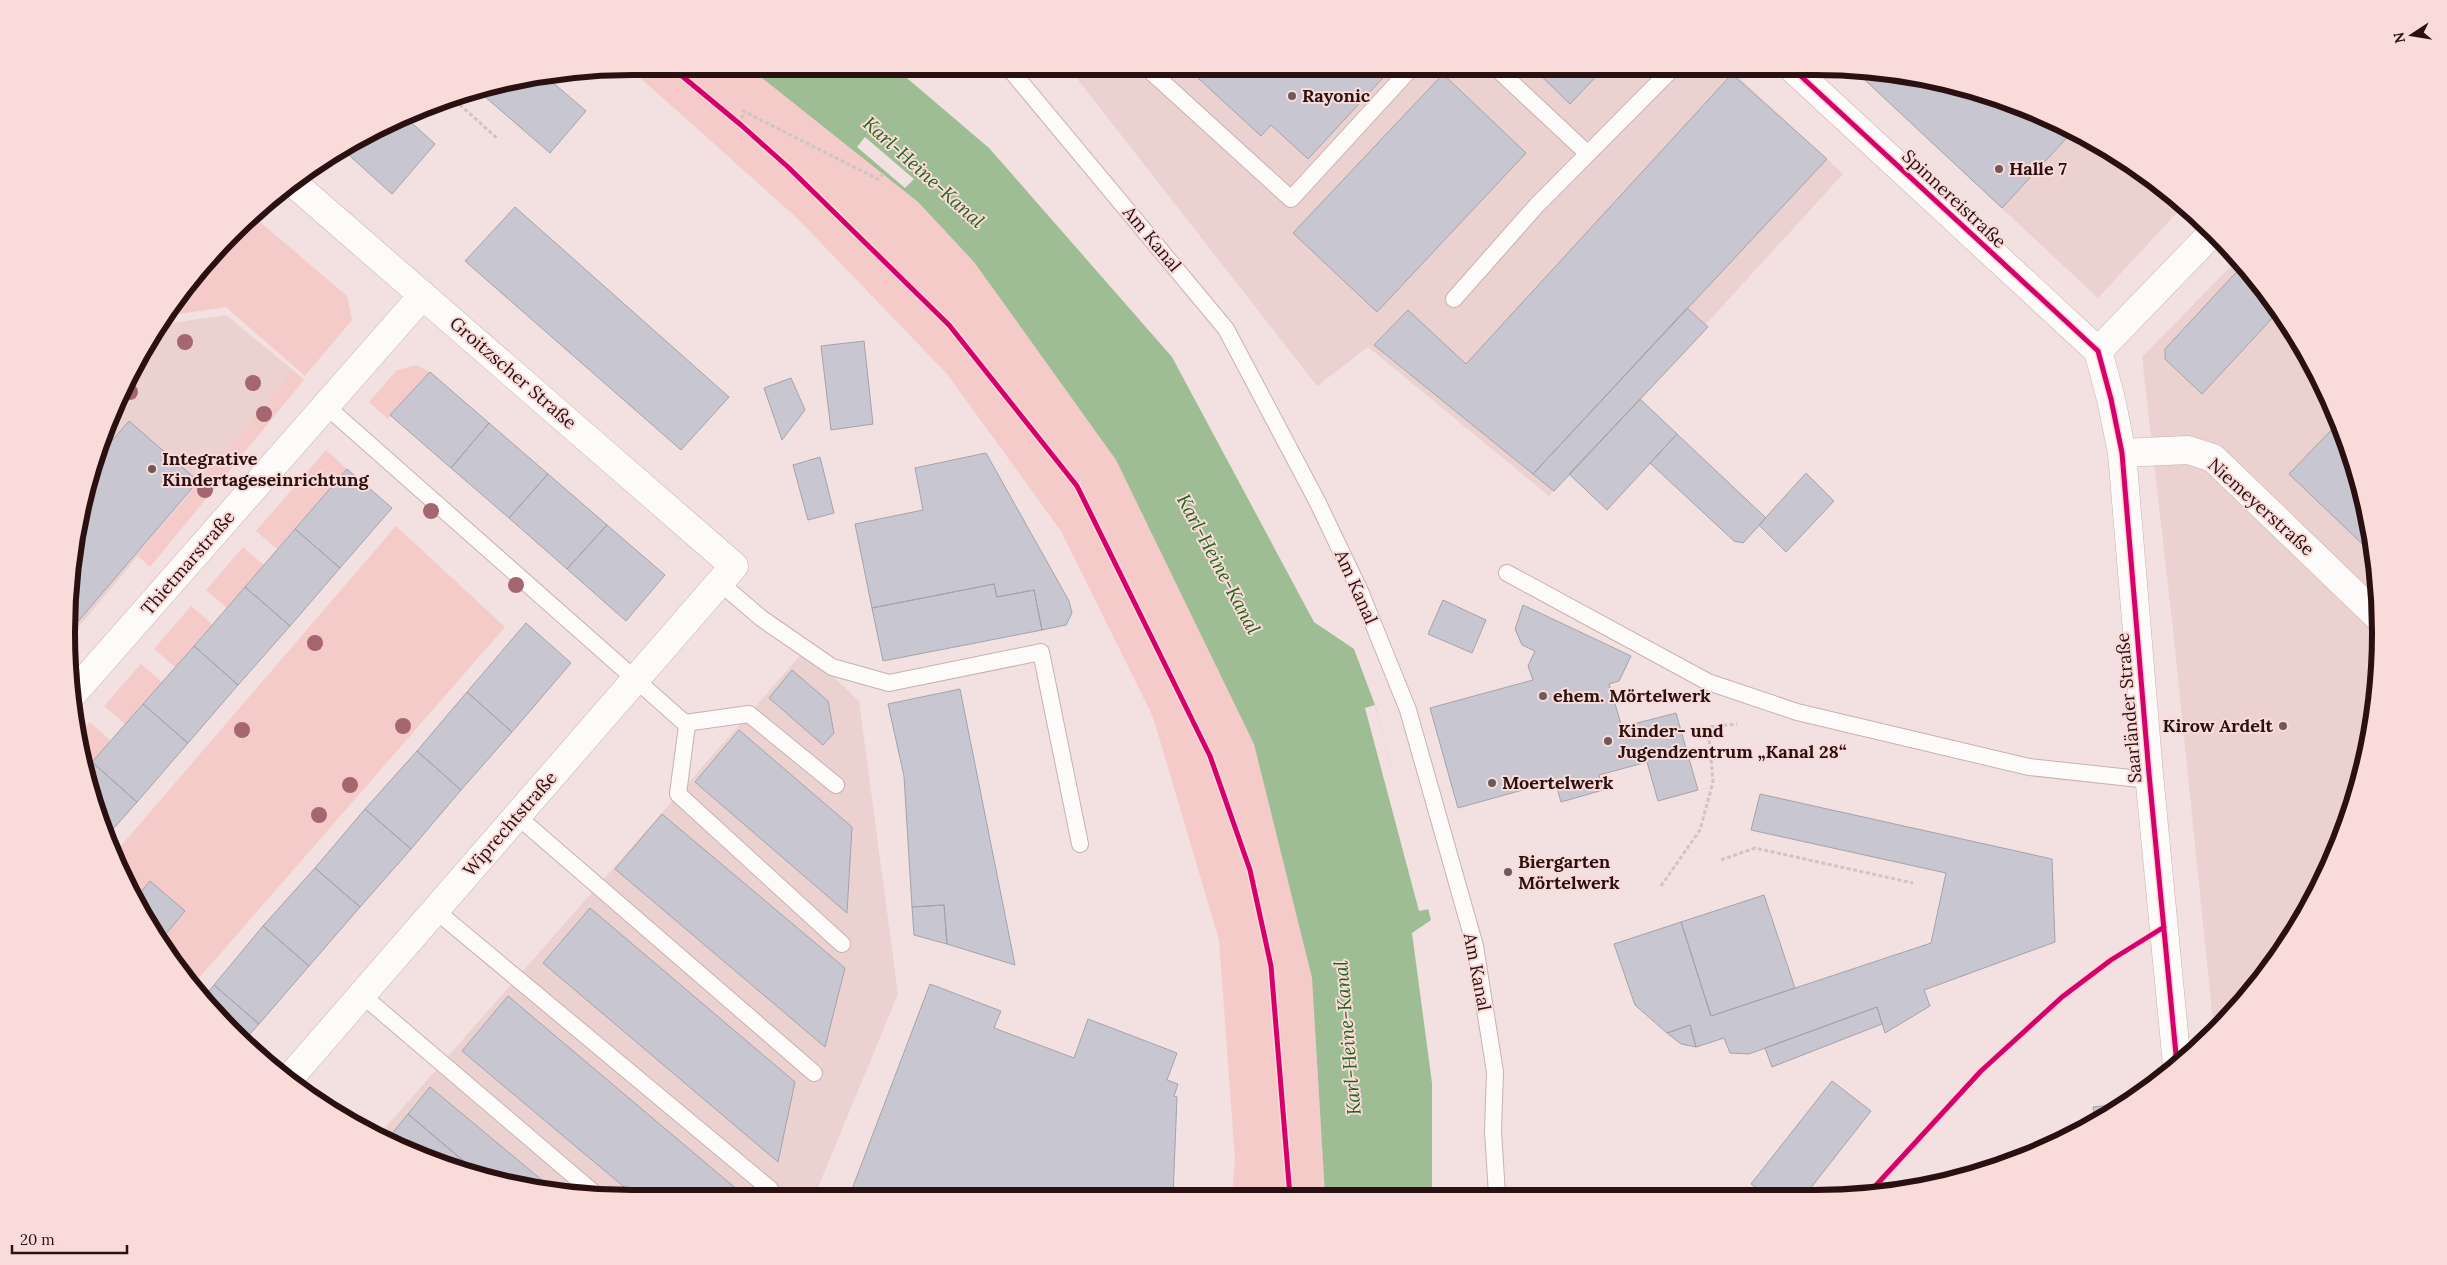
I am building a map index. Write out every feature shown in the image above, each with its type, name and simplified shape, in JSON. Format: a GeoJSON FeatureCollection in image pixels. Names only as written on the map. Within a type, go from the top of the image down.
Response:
{"type":"FeatureCollection","features":[{"type":"Feature","properties":{"kind":"street","name":"Spinnereistraße"},"geometry":{"type":"LineString","coordinates":[[1800,75],[2098,351]]}},
{"type":"Feature","properties":{"kind":"street","name":"Groitzscher Straße"},"geometry":{"type":"LineString","coordinates":[[298,187],[423,295],[726,574]]}},
{"type":"Feature","properties":{"kind":"street"},"geometry":{"type":"LineString","coordinates":[[2098,351],[2208,237]]}},
{"type":"Feature","properties":{"kind":"street","name":"Thietmarstraße"},"geometry":{"type":"LineString","coordinates":[[78,688],[423,295]]}},
{"type":"Feature","properties":{"kind":"street","name":"Saarländer Straße"},"geometry":{"type":"LineString","coordinates":[[2098,351],[2112,399],[2122,452],[2149,780],[2176,1057]]}},
{"type":"Feature","properties":{"kind":"street","name":"Niemeyerstraße"},"geometry":{"type":"LineString","coordinates":[[2122,452],[2188,450],[2213,458],[2371,611]]}},
{"type":"Feature","properties":{"kind":"street","name":"Wiprechtstraße"},"geometry":{"type":"LineString","coordinates":[[293,1075],[726,574]]}},
{"type":"Feature","properties":{"kind":"lane","name":"Am Kanal"},"geometry":{"type":"LineString","coordinates":[[1015,75],[1226,329],[1318,501],[1360,591],[1408,710],[1474,946],[1495,1072],[1493,1131],[1497,1190]]}},
{"type":"Feature","properties":{"kind":"lane"},"geometry":{"type":"LineString","coordinates":[[1155,75],[1292,199],[1405,75]]}},
{"type":"Feature","properties":{"kind":"lane"},"geometry":{"type":"LineString","coordinates":[[1504,75],[1588,154]]}},
{"type":"Feature","properties":{"kind":"lane"},"geometry":{"type":"LineString","coordinates":[[1454,299],[1537,205],[1666,75]]}},
{"type":"Feature","properties":{"kind":"lane"},"geometry":{"type":"LineString","coordinates":[[326,406],[687,724],[678,794],[842,944]]}},
{"type":"Feature","properties":{"kind":"lane"},"geometry":{"type":"LineString","coordinates":[[1507,572],[1708,682],[1797,712],[2029,767],[2149,780]]}},
{"type":"Feature","properties":{"kind":"lane"},"geometry":{"type":"LineString","coordinates":[[726,574],[761,618],[832,667],[889,683],[1040,652],[1080,844]]}},
{"type":"Feature","properties":{"kind":"lane"},"geometry":{"type":"LineString","coordinates":[[685,722],[748,714],[836,785]]}},
{"type":"Feature","properties":{"kind":"lane"},"geometry":{"type":"LineString","coordinates":[[517,816],[814,1073]]}},
{"type":"Feature","properties":{"kind":"lane"},"geometry":{"type":"LineString","coordinates":[[435,910],[770,1189]]}},
{"type":"Feature","properties":{"kind":"lane"},"geometry":{"type":"LineString","coordinates":[[362,995],[588,1188]]}},
{"type":"Feature","properties":{"kind":"path"},"geometry":{"type":"LineString","coordinates":[[458,103],[497,138]]}},
{"type":"Feature","properties":{"kind":"path"},"geometry":{"type":"LineString","coordinates":[[742,125],[743,111],[878,179],[886,171]]}},
{"type":"Feature","properties":{"kind":"path"},"geometry":{"type":"LineString","coordinates":[[1661,886],[1700,830],[1713,782],[1708,727]]}},
{"type":"Feature","properties":{"kind":"path"},"geometry":{"type":"LineString","coordinates":[[1721,860],[1755,848],[1913,883]]}},
{"type":"Feature","properties":{"kind":"shaded area","name":"Karl-Heine-Kanal"},"geometry":{"type":"Polygon","coordinates":[[[637,75],[758,75],[918,202],[974,262],[1116,460],[1254,743],[1312,978],[1325,1190],[1232,1190],[1235,1159],[1219,940],[1153,717],[1061,531],[947,374],[798,219],[637,75]]]}},
{"type":"Feature","properties":{"kind":"shaded area"},"geometry":{"type":"Polygon","coordinates":[[[1074,75],[1737,75],[1843,174],[1549,496],[1368,347],[1317,386],[1074,75]]]}},
{"type":"Feature","properties":{"kind":"shaded area"},"geometry":{"type":"Polygon","coordinates":[[[1862,77],[1923,86],[1959,94],[2028,117],[2061,132],[2124,169],[2179,210],[2098,298],[1862,77]]]}},
{"type":"Feature","properties":{"kind":"shaded area"},"geometry":{"type":"Polygon","coordinates":[[[258,220],[347,296],[352,320],[305,376],[226,307],[175,315],[213,265],[258,220]]]}},
{"type":"Feature","properties":{"kind":"shaded area"},"geometry":{"type":"Polygon","coordinates":[[[2233,264],[2278,323],[2315,386],[2330,419],[2353,488],[2367,560],[2371,596],[2371,669],[2367,705],[2353,777],[2330,846],[2315,879],[2278,942],[2257,972],[2213,1023],[2173,629],[2142,357],[2233,264]]]}},
{"type":"Feature","properties":{"kind":"shaded area","name":"Integrative Kindertageseinrichtung"},"geometry":{"type":"Polygon","coordinates":[[[226,315],[293,370],[82,623],[75,629],[80,560],[94,488],[117,419],[132,386],[169,324],[226,315]]]}},
{"type":"Feature","properties":{"kind":"shaded area"},"geometry":{"type":"Polygon","coordinates":[[[416,365],[430,372],[388,419],[369,402],[397,370],[416,365]]]}},
{"type":"Feature","properties":{"kind":"shaded area"},"geometry":{"type":"Polygon","coordinates":[[[293,370],[304,380],[150,567],[138,556],[293,370]]]}},
{"type":"Feature","properties":{"kind":"shaded area"},"geometry":{"type":"Polygon","coordinates":[[[326,450],[347,469],[277,549],[256,531],[326,450]]]}},
{"type":"Feature","properties":{"kind":"shaded area"},"geometry":{"type":"Polygon","coordinates":[[[396,526],[505,627],[197,980],[169,942],[150,911],[118,849],[396,526]]]}},
{"type":"Feature","properties":{"kind":"shaded area"},"geometry":{"type":"Polygon","coordinates":[[[243,547],[264,565],[227,608],[206,590],[243,547]]]}},
{"type":"Feature","properties":{"kind":"shaded area"},"geometry":{"type":"Polygon","coordinates":[[[191,606],[212,624],[175,667],[154,649],[191,606]]]}},
{"type":"Feature","properties":{"kind":"shaded area"},"geometry":{"type":"Polygon","coordinates":[[[805,650],[859,701],[898,994],[817,1190],[632,1190],[560,1185],[488,1171],[419,1148],[382,1131],[805,650]]]}},
{"type":"Feature","properties":{"kind":"shaded area"},"geometry":{"type":"Polygon","coordinates":[[[141,664],[162,682],[125,724],[104,706],[141,664]]]}},
{"type":"Feature","properties":{"kind":"shaded area"},"geometry":{"type":"Polygon","coordinates":[[[90,722],[111,741],[91,763],[86,741],[84,729],[90,722]]]}},
{"type":"Feature","properties":{"kind":"water"},"geometry":{"type":"Polygon","coordinates":[[[758,75],[903,75],[989,148],[1172,357],[1314,622],[1354,649],[1375,705],[1431,920],[1412,933],[1432,1083],[1432,1190],[1325,1190],[1312,978],[1254,744],[1116,460],[974,262],[918,202],[758,75]]]}},
{"type":"Feature","properties":{"kind":"pier"},"geometry":{"type":"Polygon","coordinates":[[[865,137],[914,179],[905,188],[857,147],[865,137]]]}},
{"type":"Feature","properties":{"kind":"pier"},"geometry":{"type":"Polygon","coordinates":[[[1375,705],[1429,909],[1419,911],[1365,708],[1375,705]]]}},
{"type":"Feature","properties":{"kind":"building","name":"Rayonic"},"geometry":{"type":"Polygon","coordinates":[[[1195,75],[1386,75],[1308,159],[1271,125],[1261,136],[1195,75]]]}},
{"type":"Feature","properties":{"kind":"building"},"geometry":{"type":"Polygon","coordinates":[[[1442,75],[1526,153],[1377,312],[1293,233],[1442,75]]]}},
{"type":"Feature","properties":{"kind":"building"},"geometry":{"type":"Polygon","coordinates":[[[1540,75],[1597,75],[1570,104],[1540,75]]]}},
{"type":"Feature","properties":{"kind":"building"},"geometry":{"type":"Polygon","coordinates":[[[1731,75],[1827,159],[1533,474],[1374,345],[1408,310],[1466,364],[1731,75]]]}},
{"type":"Feature","properties":{"kind":"building","name":"Halle 7"},"geometry":{"type":"Polygon","coordinates":[[[1862,77],[1923,86],[1959,94],[2028,117],[2068,136],[2002,208],[1862,77]]]}},
{"type":"Feature","properties":{"kind":"building"},"geometry":{"type":"Polygon","coordinates":[[[551,81],[586,111],[550,153],[483,95],[551,81]]]}},
{"type":"Feature","properties":{"kind":"building"},"geometry":{"type":"Polygon","coordinates":[[[410,121],[435,144],[392,194],[348,154],[386,132],[410,121]]]}},
{"type":"Feature","properties":{"kind":"building"},"geometry":{"type":"Polygon","coordinates":[[[515,207],[729,397],[681,450],[465,261],[515,207]]]}},
{"type":"Feature","properties":{"kind":"building"},"geometry":{"type":"Polygon","coordinates":[[[2238,270],[2274,317],[2202,394],[2165,359],[2165,349],[2238,270]]]}},
{"type":"Feature","properties":{"kind":"building"},"geometry":{"type":"Polygon","coordinates":[[[1687,308],[1708,327],[1554,491],[1533,474],[1687,308]]]}},
{"type":"Feature","properties":{"kind":"building"},"geometry":{"type":"Polygon","coordinates":[[[864,341],[873,424],[831,430],[821,346],[864,341]]]}},
{"type":"Feature","properties":{"kind":"building"},"geometry":{"type":"Polygon","coordinates":[[[430,372],[489,423],[451,468],[390,415],[430,372]]]}},
{"type":"Feature","properties":{"kind":"building"},"geometry":{"type":"Polygon","coordinates":[[[791,378],[805,410],[782,440],[764,388],[791,378]]]}},
{"type":"Feature","properties":{"kind":"building"},"geometry":{"type":"Polygon","coordinates":[[[1640,399],[1677,434],[1607,510],[1569,474],[1640,399]]]}},
{"type":"Feature","properties":{"kind":"building","name":"Integrative Kindertageseinrichtung"},"geometry":{"type":"Polygon","coordinates":[[[129,421],[198,481],[75,625],[76,596],[86,524],[94,488],[108,446],[129,421]]]}},
{"type":"Feature","properties":{"kind":"building"},"geometry":{"type":"Polygon","coordinates":[[[489,423],[548,474],[509,518],[451,468],[489,423]]]}},
{"type":"Feature","properties":{"kind":"building"},"geometry":{"type":"Polygon","coordinates":[[[2333,428],[2353,488],[2365,546],[2289,474],[2333,428]]]}},
{"type":"Feature","properties":{"kind":"building"},"geometry":{"type":"Polygon","coordinates":[[[1677,434],[1766,518],[1743,543],[1734,541],[1650,463],[1677,434]]]}},
{"type":"Feature","properties":{"kind":"building"},"geometry":{"type":"Polygon","coordinates":[[[986,453],[1069,601],[1072,613],[1066,625],[1042,630],[1034,590],[997,597],[994,584],[872,608],[855,524],[923,510],[915,468],[986,453]]]}},
{"type":"Feature","properties":{"kind":"building"},"geometry":{"type":"Polygon","coordinates":[[[820,457],[834,513],[808,520],[793,465],[820,457]]]}},
{"type":"Feature","properties":{"kind":"building"},"geometry":{"type":"Polygon","coordinates":[[[347,469],[392,508],[340,568],[295,529],[347,469]]]}},
{"type":"Feature","properties":{"kind":"building"},"geometry":{"type":"Polygon","coordinates":[[[1806,473],[1834,501],[1786,552],[1759,525],[1806,473]]]}},
{"type":"Feature","properties":{"kind":"building"},"geometry":{"type":"Polygon","coordinates":[[[548,474],[607,525],[567,569],[509,518],[548,474]]]}},
{"type":"Feature","properties":{"kind":"building"},"geometry":{"type":"Polygon","coordinates":[[[607,525],[665,575],[626,621],[567,569],[607,525]]]}},
{"type":"Feature","properties":{"kind":"building"},"geometry":{"type":"Polygon","coordinates":[[[295,529],[340,568],[290,626],[245,587],[295,529]]]}},
{"type":"Feature","properties":{"kind":"building"},"geometry":{"type":"Polygon","coordinates":[[[994,584],[997,597],[1034,590],[1042,630],[883,661],[872,608],[994,584]]]}},
{"type":"Feature","properties":{"kind":"building"},"geometry":{"type":"Polygon","coordinates":[[[245,587],[290,626],[238,685],[194,646],[245,587]]]}},
{"type":"Feature","properties":{"kind":"building"},"geometry":{"type":"Polygon","coordinates":[[[1443,600],[1486,620],[1472,653],[1428,634],[1443,600]]]}},
{"type":"Feature","properties":{"kind":"building","name":"ehem. Mörtelwerk"},"geometry":{"type":"Polygon","coordinates":[[[1523,605],[1631,656],[1619,681],[1609,684],[1622,727],[1676,713],[1698,790],[1658,801],[1647,762],[1599,775],[1603,790],[1561,802],[1555,781],[1458,808],[1430,708],[1533,680],[1528,666],[1535,651],[1522,645],[1515,629],[1523,605]]]}},
{"type":"Feature","properties":{"kind":"building"},"geometry":{"type":"Polygon","coordinates":[[[526,623],[571,663],[512,732],[467,692],[526,623]]]}},
{"type":"Feature","properties":{"kind":"building"},"geometry":{"type":"Polygon","coordinates":[[[194,646],[238,685],[188,743],[143,704],[194,646]]]}},
{"type":"Feature","properties":{"kind":"building"},"geometry":{"type":"Polygon","coordinates":[[[792,670],[828,701],[834,733],[823,745],[769,698],[792,670]]]}},
{"type":"Feature","properties":{"kind":"building"},"geometry":{"type":"Polygon","coordinates":[[[960,689],[1015,965],[947,944],[944,905],[912,907],[904,776],[888,704],[960,689]]]}},
{"type":"Feature","properties":{"kind":"building"},"geometry":{"type":"Polygon","coordinates":[[[467,692],[512,732],[461,790],[417,751],[467,692]]]}},
{"type":"Feature","properties":{"kind":"building"},"geometry":{"type":"Polygon","coordinates":[[[143,704],[188,743],[137,802],[92,762],[143,704]]]}},
{"type":"Feature","properties":{"kind":"building"},"geometry":{"type":"Polygon","coordinates":[[[739,730],[852,827],[847,913],[695,782],[739,730]]]}},
{"type":"Feature","properties":{"kind":"building"},"geometry":{"type":"Polygon","coordinates":[[[417,751],[461,790],[411,849],[365,809],[417,751]]]}},
{"type":"Feature","properties":{"kind":"building"},"geometry":{"type":"Polygon","coordinates":[[[92,762],[137,802],[112,831],[94,777],[92,762]]]}},
{"type":"Feature","properties":{"kind":"building"},"geometry":{"type":"Polygon","coordinates":[[[1760,794],[2052,859],[2055,942],[1924,990],[1930,1006],[1885,1033],[1877,1007],[1749,1054],[1730,1053],[1724,1038],[1696,1047],[1690,1025],[1667,1033],[1635,1005],[1614,944],[1681,922],[1711,1016],[1931,943],[1946,873],[1751,830],[1760,794]]]}},
{"type":"Feature","properties":{"kind":"building"},"geometry":{"type":"Polygon","coordinates":[[[365,809],[411,849],[360,907],[315,868],[365,809]]]}},
{"type":"Feature","properties":{"kind":"building"},"geometry":{"type":"Polygon","coordinates":[[[662,814],[845,968],[825,1047],[615,869],[662,814]]]}},
{"type":"Feature","properties":{"kind":"building"},"geometry":{"type":"Polygon","coordinates":[[[315,868],[360,907],[309,966],[263,926],[315,868]]]}},
{"type":"Feature","properties":{"kind":"building"},"geometry":{"type":"Polygon","coordinates":[[[150,881],[185,911],[165,935],[150,911],[140,893],[150,881]]]}},
{"type":"Feature","properties":{"kind":"building"},"geometry":{"type":"Polygon","coordinates":[[[1764,895],[1795,988],[1711,1016],[1681,922],[1764,895]]]}},
{"type":"Feature","properties":{"kind":"building"},"geometry":{"type":"Polygon","coordinates":[[[944,905],[947,944],[914,935],[912,907],[944,905]]]}},
{"type":"Feature","properties":{"kind":"building"},"geometry":{"type":"Polygon","coordinates":[[[590,908],[795,1082],[778,1162],[543,963],[590,908]]]}},
{"type":"Feature","properties":{"kind":"building"},"geometry":{"type":"Polygon","coordinates":[[[263,926],[309,966],[259,1024],[214,985],[263,926]]]}},
{"type":"Feature","properties":{"kind":"building"},"geometry":{"type":"Polygon","coordinates":[[[930,984],[1001,1011],[994,1028],[1074,1058],[1088,1019],[1177,1053],[1167,1080],[1178,1084],[1174,1096],[1177,1097],[1173,1190],[852,1190],[930,984]]]}},
{"type":"Feature","properties":{"kind":"building"},"geometry":{"type":"Polygon","coordinates":[[[214,985],[259,1024],[248,1036],[207,993],[214,985]]]}},
{"type":"Feature","properties":{"kind":"building"},"geometry":{"type":"Polygon","coordinates":[[[508,996],[738,1190],[628,1190],[462,1051],[508,996]]]}},
{"type":"Feature","properties":{"kind":"building"},"geometry":{"type":"Polygon","coordinates":[[[1877,1007],[1882,1024],[1772,1067],[1765,1048],[1877,1007]]]}},
{"type":"Feature","properties":{"kind":"building"},"geometry":{"type":"Polygon","coordinates":[[[1690,1025],[1696,1047],[1681,1044],[1667,1033],[1690,1025]]]}},
{"type":"Feature","properties":{"kind":"building"},"geometry":{"type":"Polygon","coordinates":[[[1832,1081],[1871,1111],[1809,1190],[1759,1190],[1751,1184],[1832,1081]]]}},
{"type":"Feature","properties":{"kind":"building"},"geometry":{"type":"Polygon","coordinates":[[[430,1087],[545,1182],[488,1171],[468,1165],[408,1114],[430,1087]]]}},
{"type":"Feature","properties":{"kind":"building"},"geometry":{"type":"Polygon","coordinates":[[[2109,1105],[2094,1114],[2093,1107],[2109,1105]]]}},
{"type":"Feature","properties":{"kind":"building"},"geometry":{"type":"Polygon","coordinates":[[[408,1114],[468,1165],[419,1148],[391,1135],[408,1114]]]}},
{"type":"Feature","properties":{"kind":"cycle path"},"geometry":{"type":"LineString","coordinates":[[681,75],[788,167],[949,325],[1077,486],[1210,756],[1250,870],[1271,966],[1290,1190]]}},
{"type":"Feature","properties":{"kind":"cycle path"},"geometry":{"type":"LineString","coordinates":[[1800,75],[2098,351],[2111,399],[2122,453],[2149,774],[2176,1057]]}},
{"type":"Feature","properties":{"kind":"cycle path"},"geometry":{"type":"LineString","coordinates":[[1875,1186],[1981,1071],[2062,997],[2111,960],[2164,927]]}},
{"type":"Feature","properties":{"kind":"place","name":"Rayonic"},"geometry":{"type":"Point","coordinates":[1292,96]}},
{"type":"Feature","properties":{"kind":"place","name":"Halle 7"},"geometry":{"type":"Point","coordinates":[1999,169]}},
{"type":"Feature","properties":{"kind":"place","name":"Integrative Kindertageseinrichtung"},"geometry":{"type":"Point","coordinates":[152,469]}},
{"type":"Feature","properties":{"kind":"place","name":"ehem. Mörtelwerk"},"geometry":{"type":"Point","coordinates":[1543,696]}},
{"type":"Feature","properties":{"kind":"place","name":"Kirow Ardelt"},"geometry":{"type":"Point","coordinates":[2283,726]}},
{"type":"Feature","properties":{"kind":"place","name":"Kinder- und Jugendzentrum „Kanal 28“"},"geometry":{"type":"Point","coordinates":[1608,741]}},
{"type":"Feature","properties":{"kind":"place","name":"Moertelwerk"},"geometry":{"type":"Point","coordinates":[1492,783]}},
{"type":"Feature","properties":{"kind":"place","name":"Biergarten Mörtelwerk"},"geometry":{"type":"Point","coordinates":[1508,872]}}]}
